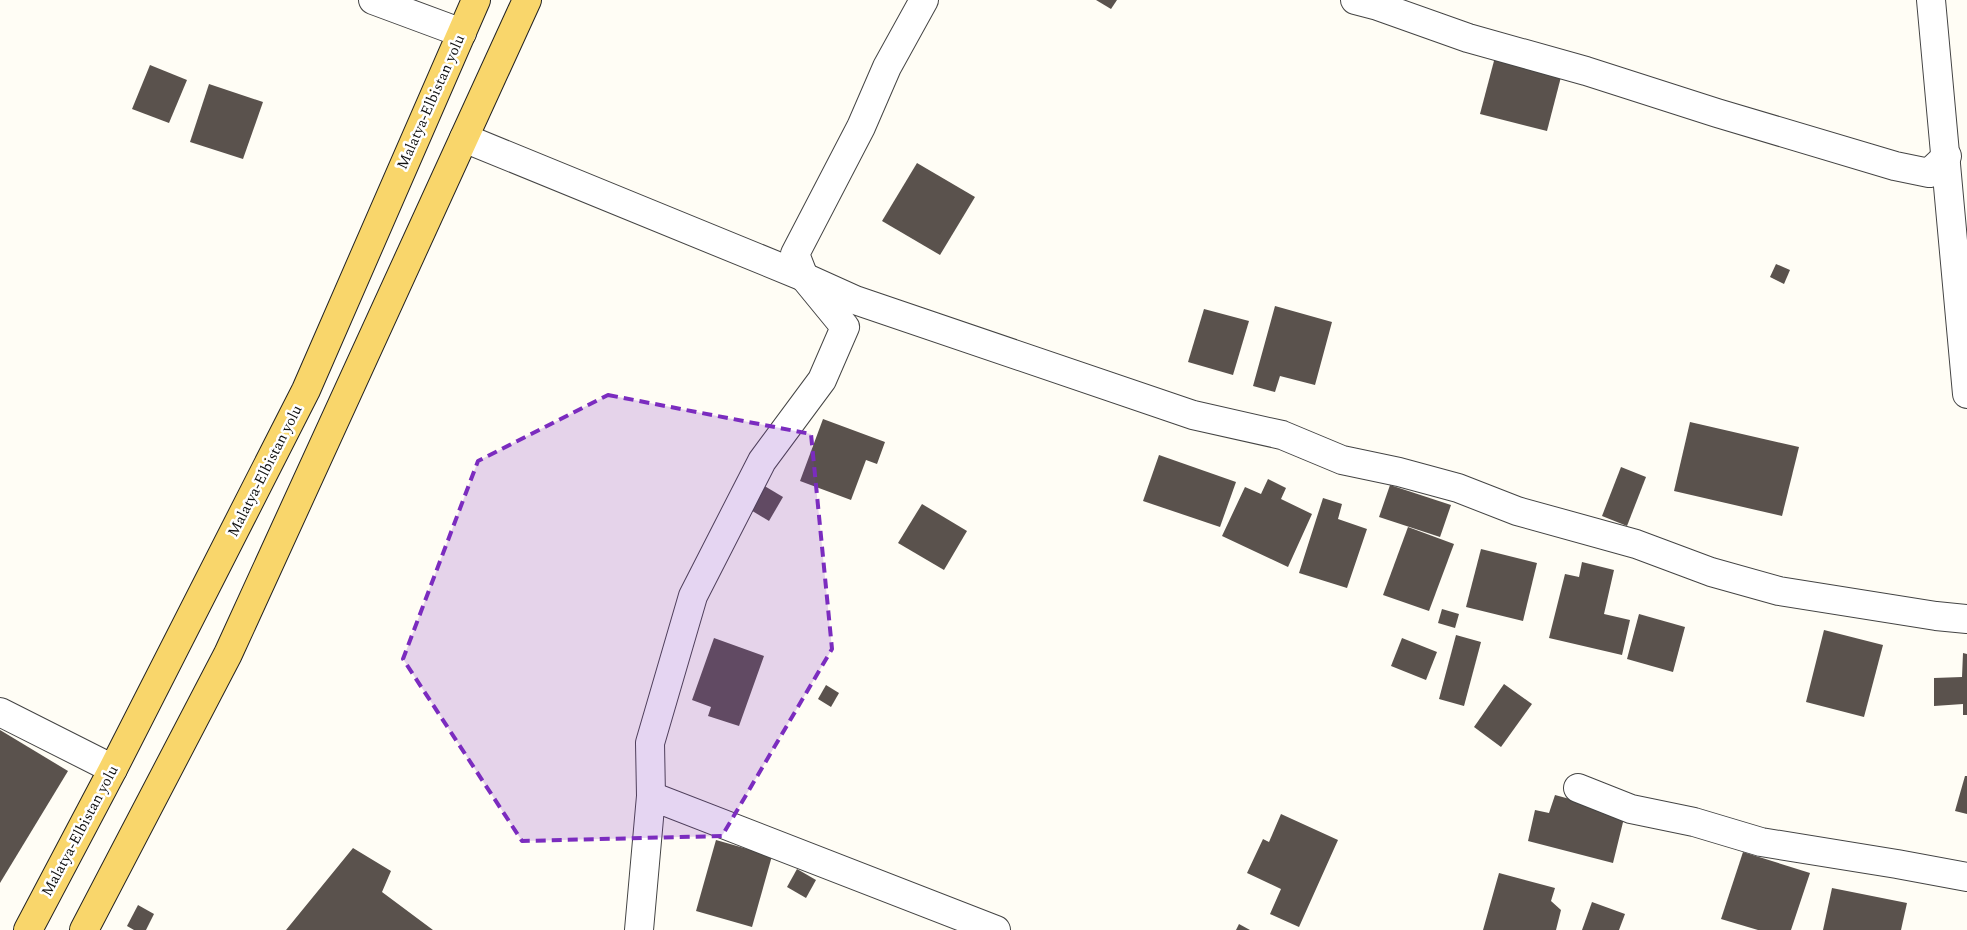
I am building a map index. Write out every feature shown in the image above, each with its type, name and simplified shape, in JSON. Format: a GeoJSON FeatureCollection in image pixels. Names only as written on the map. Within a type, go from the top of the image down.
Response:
{"type":"FeatureCollection","features":[{"type":"Feature","properties":{"kind":"main road","name":"Malatya-Elbistan yolu"},"geometry":{"type":"LineString","coordinates":[[28,930],[306,390],[476,0]]}},
{"type":"Feature","properties":{"kind":"main road"},"geometry":{"type":"LineString","coordinates":[[84,930],[228,654],[527,0]]}},
{"type":"Feature","properties":{"kind":"street"},"geometry":{"type":"LineString","coordinates":[[373,0],[462,33]]}},
{"type":"Feature","properties":{"kind":"street"},"geometry":{"type":"LineString","coordinates":[[639,930],[651,796],[650,743],[693,596],[762,461],[822,380],[845,327],[804,277],[795,254],[861,127],[887,67],[924,0]]}},
{"type":"Feature","properties":{"kind":"street"},"geometry":{"type":"LineString","coordinates":[[1355,0],[1378,6],[1468,38],[1586,71],[1716,113],[1895,166],[1929,173],[1947,156]]}},
{"type":"Feature","properties":{"kind":"street"},"geometry":{"type":"LineString","coordinates":[[1931,0],[1947,156],[1967,394]]}},
{"type":"Feature","properties":{"kind":"street"},"geometry":{"type":"LineString","coordinates":[[464,138],[804,277],[855,300],[1193,415],[1282,436],[1342,460],[1399,472],[1458,488],[1517,511],[1636,544],[1720,574],[1779,591],[1967,619]]}},
{"type":"Feature","properties":{"kind":"street"},"geometry":{"type":"LineString","coordinates":[[0,712],[113,768]]}},
{"type":"Feature","properties":{"kind":"street"},"geometry":{"type":"LineString","coordinates":[[1578,788],[1631,809],[1694,822],[1761,842],[1897,864],[1967,878]]}},
{"type":"Feature","properties":{"kind":"street"},"geometry":{"type":"LineString","coordinates":[[651,796],[996,930]]}},
{"type":"Feature","properties":{"kind":"highlighted area"},"geometry":{"type":"Polygon","coordinates":[[[608,395],[811,434],[832,649],[722,836],[522,841],[403,659],[478,461],[608,395]]]}},
{"type":"Feature","properties":{"kind":"building"},"geometry":{"type":"Polygon","coordinates":[[[1096,0],[1117,0],[1111,9],[1096,0]]]}},
{"type":"Feature","properties":{"kind":"building"},"geometry":{"type":"Polygon","coordinates":[[[1495,57],[1562,73],[1547,131],[1480,114],[1495,57]]]}},
{"type":"Feature","properties":{"kind":"building"},"geometry":{"type":"Polygon","coordinates":[[[150,65],[187,80],[169,123],[132,109],[150,65]]]}},
{"type":"Feature","properties":{"kind":"building"},"geometry":{"type":"Polygon","coordinates":[[[209,84],[263,102],[243,159],[190,142],[209,84]]]}},
{"type":"Feature","properties":{"kind":"building"},"geometry":{"type":"Polygon","coordinates":[[[917,163],[975,197],[940,255],[882,221],[917,163]]]}},
{"type":"Feature","properties":{"kind":"building"},"geometry":{"type":"Polygon","coordinates":[[[1776,264],[1790,270],[1784,284],[1770,277],[1776,264]]]}},
{"type":"Feature","properties":{"kind":"building"},"geometry":{"type":"Polygon","coordinates":[[[1275,306],[1332,322],[1315,385],[1280,376],[1275,392],[1253,386],[1275,306]]]}},
{"type":"Feature","properties":{"kind":"building"},"geometry":{"type":"Polygon","coordinates":[[[1204,309],[1249,321],[1233,375],[1188,362],[1204,309]]]}},
{"type":"Feature","properties":{"kind":"building"},"geometry":{"type":"Polygon","coordinates":[[[823,419],[885,442],[877,464],[866,460],[851,500],[800,481],[823,419]]]}},
{"type":"Feature","properties":{"kind":"building"},"geometry":{"type":"Polygon","coordinates":[[[1690,422],[1799,447],[1782,516],[1674,491],[1690,422]]]}},
{"type":"Feature","properties":{"kind":"building"},"geometry":{"type":"Polygon","coordinates":[[[1159,455],[1236,482],[1220,527],[1143,501],[1159,455]]]}},
{"type":"Feature","properties":{"kind":"building"},"geometry":{"type":"Polygon","coordinates":[[[1621,467],[1646,477],[1627,526],[1602,516],[1621,467]]]}},
{"type":"Feature","properties":{"kind":"building"},"geometry":{"type":"Polygon","coordinates":[[[1268,479],[1286,488],[1281,499],[1312,514],[1288,567],[1222,536],[1245,487],[1261,494],[1268,479]]]}},
{"type":"Feature","properties":{"kind":"building"},"geometry":{"type":"Polygon","coordinates":[[[758,482],[783,497],[769,521],[744,506],[758,482]]]}},
{"type":"Feature","properties":{"kind":"building"},"geometry":{"type":"Polygon","coordinates":[[[1390,485],[1451,505],[1440,537],[1379,517],[1390,485]]]}},
{"type":"Feature","properties":{"kind":"building"},"geometry":{"type":"Polygon","coordinates":[[[1323,498],[1342,504],[1338,519],[1367,529],[1347,588],[1299,573],[1323,498]]]}},
{"type":"Feature","properties":{"kind":"building"},"geometry":{"type":"Polygon","coordinates":[[[922,504],[967,531],[944,570],[898,543],[922,504]]]}},
{"type":"Feature","properties":{"kind":"building"},"geometry":{"type":"Polygon","coordinates":[[[1408,527],[1454,544],[1429,611],[1383,595],[1408,527]]]}},
{"type":"Feature","properties":{"kind":"building"},"geometry":{"type":"Polygon","coordinates":[[[1481,549],[1537,563],[1523,621],[1466,607],[1481,549]]]}},
{"type":"Feature","properties":{"kind":"building"},"geometry":{"type":"Polygon","coordinates":[[[1582,562],[1614,570],[1604,614],[1630,620],[1622,655],[1549,638],[1565,574],[1579,577],[1582,562]]]}},
{"type":"Feature","properties":{"kind":"building"},"geometry":{"type":"Polygon","coordinates":[[[1442,609],[1459,614],[1455,628],[1438,623],[1442,609]]]}},
{"type":"Feature","properties":{"kind":"building"},"geometry":{"type":"Polygon","coordinates":[[[1639,614],[1685,627],[1673,672],[1627,659],[1639,614]]]}},
{"type":"Feature","properties":{"kind":"building"},"geometry":{"type":"Polygon","coordinates":[[[1824,630],[1883,645],[1864,717],[1806,702],[1824,630]]]}},
{"type":"Feature","properties":{"kind":"building"},"geometry":{"type":"Polygon","coordinates":[[[1456,635],[1481,642],[1464,706],[1439,699],[1456,635]]]}},
{"type":"Feature","properties":{"kind":"building"},"geometry":{"type":"Polygon","coordinates":[[[714,638],[764,656],[739,726],[708,716],[711,707],[692,700],[714,638]]]}},
{"type":"Feature","properties":{"kind":"building"},"geometry":{"type":"Polygon","coordinates":[[[1402,638],[1437,652],[1426,680],[1391,666],[1402,638]]]}},
{"type":"Feature","properties":{"kind":"building"},"geometry":{"type":"Polygon","coordinates":[[[1963,653],[1967,654],[1967,715],[1963,715],[1963,704],[1934,706],[1934,678],[1962,677],[1963,653]]]}},
{"type":"Feature","properties":{"kind":"building"},"geometry":{"type":"Polygon","coordinates":[[[1504,684],[1532,704],[1501,747],[1474,727],[1504,684]]]}},
{"type":"Feature","properties":{"kind":"building"},"geometry":{"type":"Polygon","coordinates":[[[826,685],[839,693],[831,707],[818,699],[826,685]]]}},
{"type":"Feature","properties":{"kind":"building"},"geometry":{"type":"Polygon","coordinates":[[[0,730],[68,771],[0,883],[0,730]]]}},
{"type":"Feature","properties":{"kind":"building"},"geometry":{"type":"Polygon","coordinates":[[[1965,776],[1967,776],[1967,814],[1955,811],[1965,776]]]}},
{"type":"Feature","properties":{"kind":"building"},"geometry":{"type":"Polygon","coordinates":[[[1555,795],[1625,814],[1613,863],[1528,841],[1535,810],[1549,813],[1555,795]]]}},
{"type":"Feature","properties":{"kind":"building"},"geometry":{"type":"Polygon","coordinates":[[[1281,814],[1338,840],[1299,927],[1270,914],[1281,889],[1247,873],[1263,839],[1269,842],[1281,814]]]}},
{"type":"Feature","properties":{"kind":"building"},"geometry":{"type":"Polygon","coordinates":[[[716,840],[772,856],[752,927],[696,911],[716,840]]]}},
{"type":"Feature","properties":{"kind":"building"},"geometry":{"type":"Polygon","coordinates":[[[353,848],[391,871],[382,892],[433,930],[286,930],[353,848]]]}},
{"type":"Feature","properties":{"kind":"building"},"geometry":{"type":"Polygon","coordinates":[[[1743,852],[1810,873],[1791,930],[1758,930],[1721,919],[1743,852]]]}},
{"type":"Feature","properties":{"kind":"building"},"geometry":{"type":"Polygon","coordinates":[[[797,869],[816,880],[806,898],[787,887],[797,869]]]}},
{"type":"Feature","properties":{"kind":"building"},"geometry":{"type":"Polygon","coordinates":[[[1499,873],[1555,888],[1551,901],[1561,910],[1556,930],[1483,930],[1499,873]]]}},
{"type":"Feature","properties":{"kind":"building"},"geometry":{"type":"Polygon","coordinates":[[[1832,888],[1907,903],[1901,930],[1823,930],[1832,888]]]}},
{"type":"Feature","properties":{"kind":"building"},"geometry":{"type":"Polygon","coordinates":[[[1592,902],[1625,914],[1619,930],[1582,930],[1592,902]]]}},
{"type":"Feature","properties":{"kind":"building"},"geometry":{"type":"Polygon","coordinates":[[[138,905],[154,914],[146,930],[134,930],[127,926],[138,905]]]}},
{"type":"Feature","properties":{"kind":"building"},"geometry":{"type":"Polygon","coordinates":[[[1239,924],[1250,930],[1236,930],[1239,924]]]}}]}
